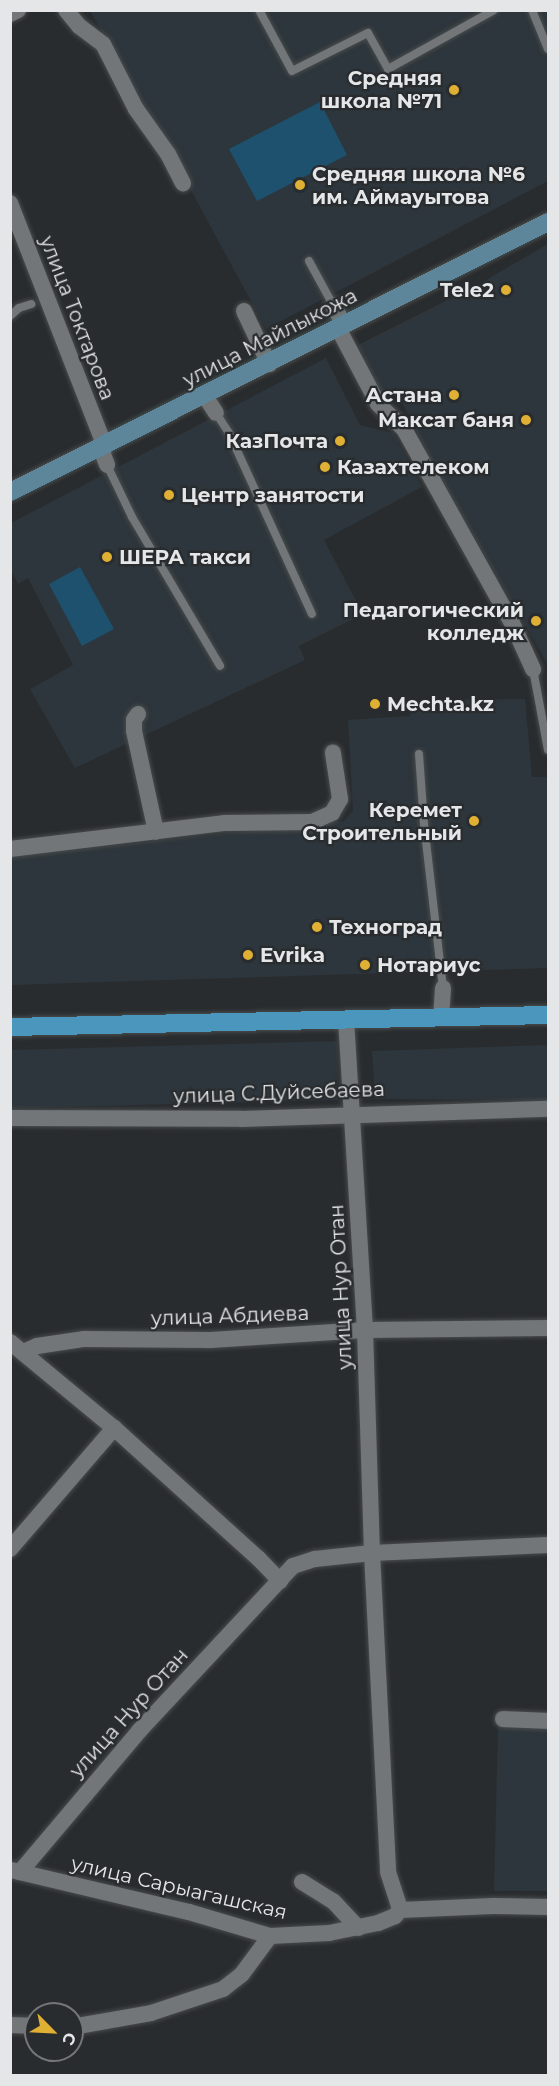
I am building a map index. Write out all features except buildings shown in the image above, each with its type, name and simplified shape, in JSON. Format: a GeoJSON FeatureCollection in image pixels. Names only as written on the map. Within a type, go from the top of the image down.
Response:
{"type":"FeatureCollection","features":[{"type":"Feature","properties":{"kind":"main road"},"geometry":{"type":"LineString","coordinates":[[10,1027],[549,1015]]}},
{"type":"Feature","properties":{"kind":"street"},"geometry":{"type":"LineString","coordinates":[[10,14],[18,10]]}},
{"type":"Feature","properties":{"kind":"street"},"geometry":{"type":"LineString","coordinates":[[66,10],[80,26],[103,44],[136,109],[168,154],[183,183]]}},
{"type":"Feature","properties":{"kind":"street","name":"улица Токтарова"},"geometry":{"type":"LineString","coordinates":[[10,203],[104,454]]}},
{"type":"Feature","properties":{"kind":"street","name":"улица Майлыкожа"},"geometry":{"type":"LineString","coordinates":[[10,492],[104,454],[205,396],[549,222]]}},
{"type":"Feature","properties":{"kind":"street"},"geometry":{"type":"LineString","coordinates":[[30,304],[47,298]]}},
{"type":"Feature","properties":{"kind":"street"},"geometry":{"type":"LineString","coordinates":[[333,305],[341,327],[378,404],[404,429],[512,623],[533,669]]}},
{"type":"Feature","properties":{"kind":"street"},"geometry":{"type":"LineString","coordinates":[[244,311],[269,363]]}},
{"type":"Feature","properties":{"kind":"street"},"geometry":{"type":"LineString","coordinates":[[205,396],[216,413]]}},
{"type":"Feature","properties":{"kind":"street"},"geometry":{"type":"LineString","coordinates":[[138,714],[134,726],[156,832]]}},
{"type":"Feature","properties":{"kind":"street"},"geometry":{"type":"LineString","coordinates":[[10,849],[225,824],[312,822],[332,813],[340,798],[333,753]]}},
{"type":"Feature","properties":{"kind":"street"},"geometry":{"type":"LineString","coordinates":[[441,1017],[443,988]]}},
{"type":"Feature","properties":{"kind":"street","name":"улица Нур Отан"},"geometry":{"type":"LineString","coordinates":[[346,1019],[365,1330],[372,1553],[388,1872],[400,1910]]}},
{"type":"Feature","properties":{"kind":"street","name":"улица С.Дуйсебаева"},"geometry":{"type":"LineString","coordinates":[[10,1118],[241,1119],[353,1113],[549,1109]]}},
{"type":"Feature","properties":{"kind":"street","name":"улица Абдиева"},"geometry":{"type":"LineString","coordinates":[[17,1347],[84,1339],[211,1340],[365,1330],[549,1328]]}},
{"type":"Feature","properties":{"kind":"street","name":"улица Абдиева"},"geometry":{"type":"LineString","coordinates":[[17,1347],[114,1428],[258,1558],[280,1581]]}},
{"type":"Feature","properties":{"kind":"street"},"geometry":{"type":"LineString","coordinates":[[10,1549],[114,1428]]}},
{"type":"Feature","properties":{"kind":"street","name":"улица Нур Отан"},"geometry":{"type":"LineString","coordinates":[[15,1871],[139,1731],[293,1566],[304,1561],[372,1553],[549,1545]]}},
{"type":"Feature","properties":{"kind":"street"},"geometry":{"type":"LineString","coordinates":[[503,1719],[549,1721]]}},
{"type":"Feature","properties":{"kind":"street","name":"улица Сарыагашская"},"geometry":{"type":"LineString","coordinates":[[15,1871],[189,1912],[270,1936],[329,1934],[378,1923],[395,1916],[400,1910],[493,1906],[549,1907]]}},
{"type":"Feature","properties":{"kind":"street"},"geometry":{"type":"LineString","coordinates":[[302,1882],[333,1901],[358,1928]]}},
{"type":"Feature","properties":{"kind":"street"},"geometry":{"type":"LineString","coordinates":[[84,2025],[151,2013],[223,1989],[242,1974],[270,1936]]}},
{"type":"Feature","properties":{"kind":"lane"},"geometry":{"type":"LineString","coordinates":[[259,10],[292,71],[368,33],[388,69],[495,10]]}},
{"type":"Feature","properties":{"kind":"lane"},"geometry":{"type":"LineString","coordinates":[[532,10],[549,49]]}},
{"type":"Feature","properties":{"kind":"lane"},"geometry":{"type":"LineString","coordinates":[[309,261],[333,305]]}},
{"type":"Feature","properties":{"kind":"lane"},"geometry":{"type":"LineString","coordinates":[[10,316],[19,308],[30,304]]}},
{"type":"Feature","properties":{"kind":"lane"},"geometry":{"type":"LineString","coordinates":[[216,413],[229,434],[312,614]]}},
{"type":"Feature","properties":{"kind":"lane"},"geometry":{"type":"LineString","coordinates":[[104,454],[137,527],[220,666]]}},
{"type":"Feature","properties":{"kind":"lane"},"geometry":{"type":"LineString","coordinates":[[533,669],[549,750]]}},
{"type":"Feature","properties":{"kind":"lane"},"geometry":{"type":"LineString","coordinates":[[419,754],[424,824],[443,988]]}},
{"type":"Feature","properties":{"kind":"shaded area"},"geometry":{"type":"Polygon","coordinates":[[[90,11],[548,11],[548,181],[266,329],[160,133],[90,11]]]}},
{"type":"Feature","properties":{"kind":"shaded area"},"geometry":{"type":"Polygon","coordinates":[[[320,102],[347,155],[257,201],[229,149],[320,102]]]}},
{"type":"Feature","properties":{"kind":"shaded area"},"geometry":{"type":"Polygon","coordinates":[[[548,244],[548,675],[547,663],[429,457],[395,388],[382,394],[358,345],[481,283],[548,244]]]}},
{"type":"Feature","properties":{"kind":"shaded area"},"geometry":{"type":"Polygon","coordinates":[[[326,358],[360,425],[393,433],[422,487],[324,540],[363,614],[299,646],[305,660],[75,768],[30,689],[73,665],[28,578],[18,584],[11,570],[11,523],[326,358]]]}},
{"type":"Feature","properties":{"kind":"shaded area"},"geometry":{"type":"Polygon","coordinates":[[[80,567],[114,629],[82,646],[49,584],[80,567]]]}},
{"type":"Feature","properties":{"kind":"shaded area"},"geometry":{"type":"Polygon","coordinates":[[[525,699],[532,777],[548,777],[548,968],[11,985],[10,857],[344,821],[353,810],[348,720],[410,716],[412,700],[525,699]]]}},
{"type":"Feature","properties":{"kind":"shaded area"},"geometry":{"type":"Polygon","coordinates":[[[337,1041],[338,1100],[11,1108],[11,1050],[337,1041]]]}},
{"type":"Feature","properties":{"kind":"shaded area"},"geometry":{"type":"Polygon","coordinates":[[[548,1045],[548,1100],[375,1099],[372,1051],[548,1045]]]}},
{"type":"Feature","properties":{"kind":"shaded area"},"geometry":{"type":"Polygon","coordinates":[[[498,1727],[548,1728],[548,1891],[494,1891],[498,1727]]]}},
{"type":"Feature","properties":{"kind":"place","name":"Средняя школа №71"},"geometry":{"type":"Point","coordinates":[454,90]}},
{"type":"Feature","properties":{"kind":"place","name":"Средняя школа №6 им. Аймауытова"},"geometry":{"type":"Point","coordinates":[300,185]}},
{"type":"Feature","properties":{"kind":"place","name":"Tele2"},"geometry":{"type":"Point","coordinates":[506,290]}},
{"type":"Feature","properties":{"kind":"place","name":"Астана"},"geometry":{"type":"Point","coordinates":[454,395]}},
{"type":"Feature","properties":{"kind":"place","name":"Максат баня"},"geometry":{"type":"Point","coordinates":[526,420]}},
{"type":"Feature","properties":{"kind":"place","name":"КазПочта"},"geometry":{"type":"Point","coordinates":[340,441]}},
{"type":"Feature","properties":{"kind":"place","name":"Казахтелеком"},"geometry":{"type":"Point","coordinates":[325,467]}},
{"type":"Feature","properties":{"kind":"place","name":"Центр занятости"},"geometry":{"type":"Point","coordinates":[169,495]}},
{"type":"Feature","properties":{"kind":"place","name":"ШЕРА такси"},"geometry":{"type":"Point","coordinates":[107,557]}},
{"type":"Feature","properties":{"kind":"place","name":"Педагогический колледж"},"geometry":{"type":"Point","coordinates":[536,621]}},
{"type":"Feature","properties":{"kind":"place","name":"Mechta.kz"},"geometry":{"type":"Point","coordinates":[375,704]}},
{"type":"Feature","properties":{"kind":"place","name":"Керемет Строительный"},"geometry":{"type":"Point","coordinates":[474,821]}},
{"type":"Feature","properties":{"kind":"place","name":"Техноград"},"geometry":{"type":"Point","coordinates":[317,927]}},
{"type":"Feature","properties":{"kind":"place","name":"Evrika"},"geometry":{"type":"Point","coordinates":[248,955]}},
{"type":"Feature","properties":{"kind":"place","name":"Нотариус"},"geometry":{"type":"Point","coordinates":[365,965]}}]}
